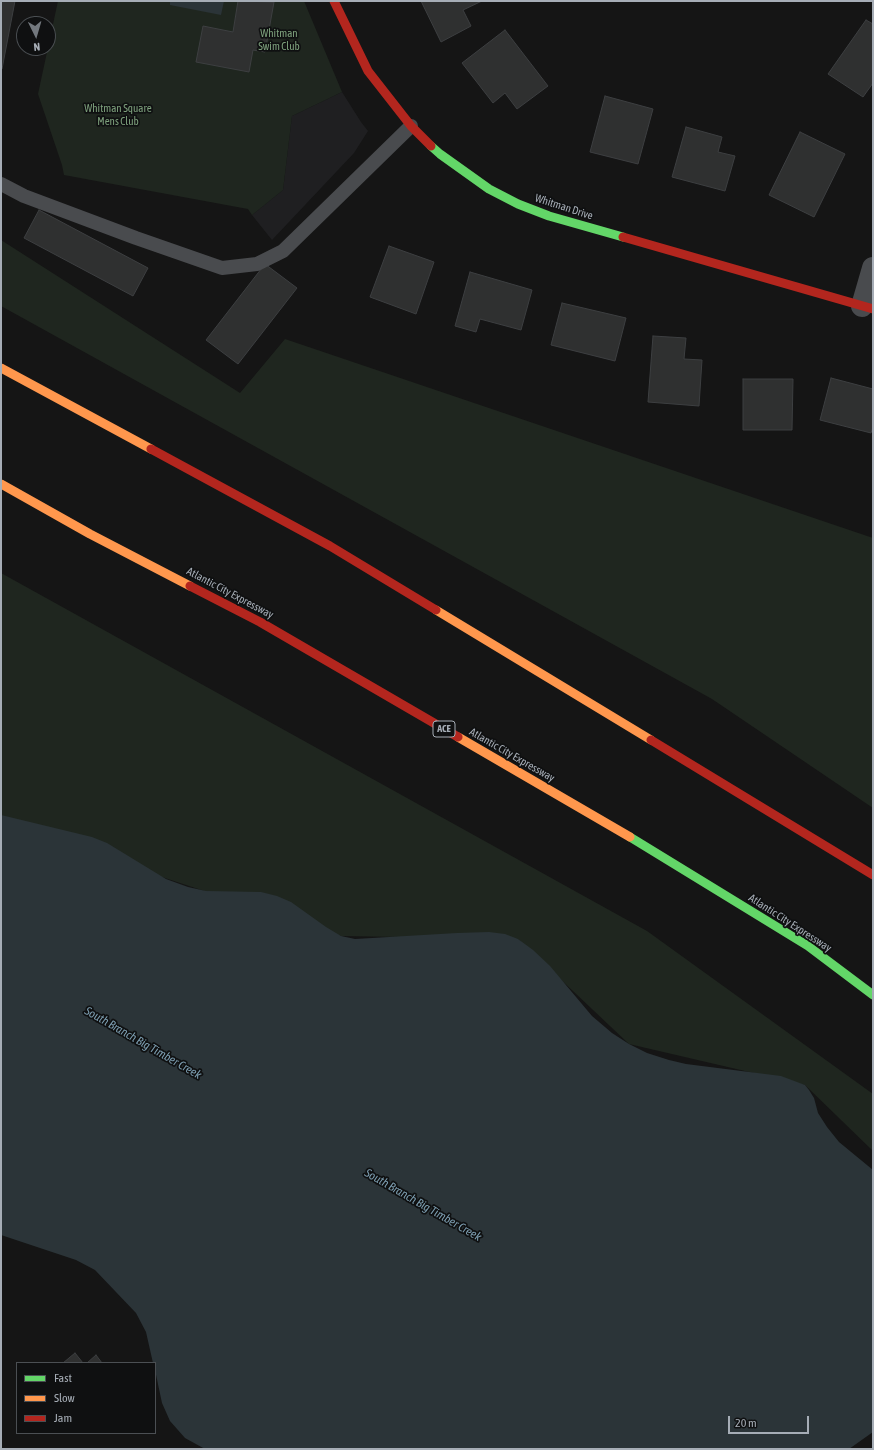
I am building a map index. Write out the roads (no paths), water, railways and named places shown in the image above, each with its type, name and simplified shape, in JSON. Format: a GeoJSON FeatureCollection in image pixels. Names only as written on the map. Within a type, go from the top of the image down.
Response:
{"type":"FeatureCollection","features":[{"type":"Feature","properties":{"kind":"main road","name":"Whitman Drive"},"geometry":{"type":"LineString","coordinates":[[334,1],[368,72],[411,126],[440,154],[489,189],[518,204],[578,224],[868,308]]}},
{"type":"Feature","properties":{"kind":"main road"},"geometry":{"type":"LineString","coordinates":[[1,368],[330,546],[873,875]]}},
{"type":"Feature","properties":{"kind":"main road","name":"Atlantic City Expressway"},"geometry":{"type":"LineString","coordinates":[[1,484],[90,534],[260,622],[611,826],[808,946],[873,995]]}},
{"type":"Feature","properties":{"kind":"street"},"geometry":{"type":"LineString","coordinates":[[868,308],[873,268]]}},
{"type":"Feature","properties":{"kind":"lane"},"geometry":{"type":"LineString","coordinates":[[1,184],[24,196],[222,268],[257,264],[283,251],[411,126]]}},
{"type":"Feature","properties":{"kind":"water"},"geometry":{"type":"Polygon","coordinates":[[[170,1],[224,1],[221,15],[170,5],[170,1]]]}},
{"type":"Feature","properties":{"kind":"water","name":"South Branch Big Timber Creek"},"geometry":{"type":"Polygon","coordinates":[[[1,815],[92,837],[107,843],[166,879],[188,887],[206,891],[261,892],[277,896],[291,902],[341,936],[355,939],[457,933],[489,932],[505,934],[518,939],[533,950],[550,966],[592,1016],[612,1033],[629,1044],[647,1053],[686,1064],[781,1076],[805,1085],[814,1098],[818,1113],[839,1142],[873,1170],[873,1432],[849,1449],[205,1449],[185,1438],[170,1421],[162,1403],[156,1375],[156,1362],[153,1362],[146,1332],[136,1313],[95,1270],[76,1260],[1,1235],[1,815]]]}},
{"type":"Feature","properties":{"kind":"park label","name":"Whitman Swim Club"},"geometry":{"type":"Point","coordinates":[279,40]}},
{"type":"Feature","properties":{"kind":"park label","name":"Whitman Square Mens Club"},"geometry":{"type":"Point","coordinates":[118,115]}}]}
